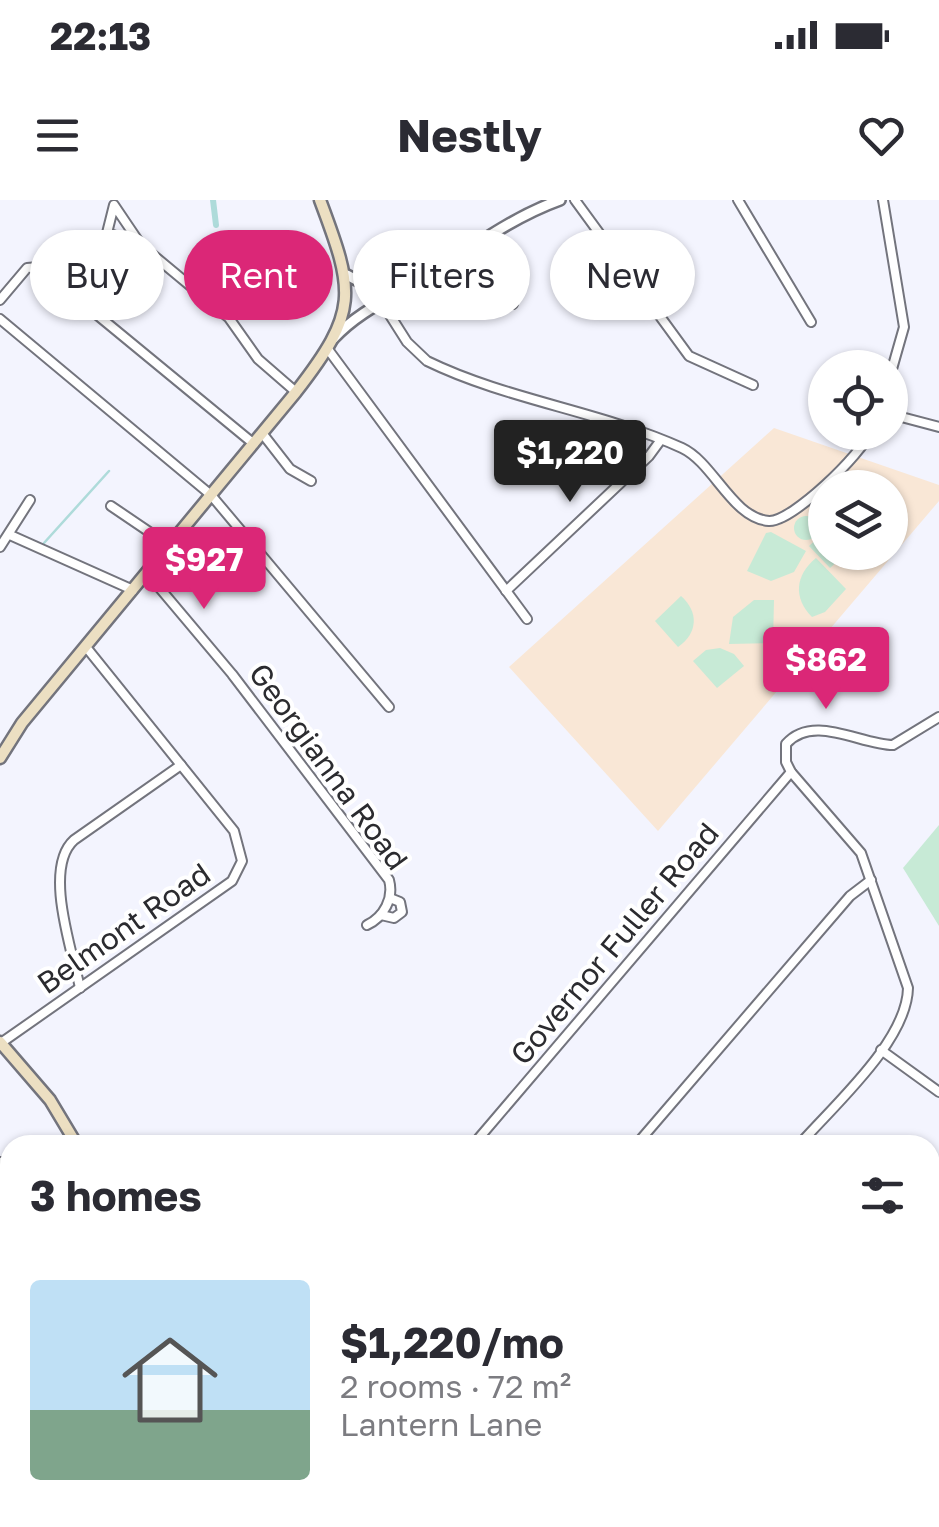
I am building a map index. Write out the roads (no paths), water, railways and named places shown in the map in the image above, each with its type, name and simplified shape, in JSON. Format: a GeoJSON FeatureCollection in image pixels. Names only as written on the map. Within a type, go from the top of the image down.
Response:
{"type":"FeatureCollection","features":[{"type":"Feature","properties":{"kind":"main road"},"geometry":{"type":"LineString","coordinates":[[0,758],[18,728],[254,444],[328,346],[344,312],[346,275],[320,200]]}},
{"type":"Feature","properties":{"kind":"main road"},"geometry":{"type":"LineString","coordinates":[[0,1042],[50,1100],[70,1135]]}},
{"type":"Feature","properties":{"kind":"street"},"geometry":{"type":"LineString","coordinates":[[575,200],[689,356],[753,385]]}},
{"type":"Feature","properties":{"kind":"street"},"geometry":{"type":"LineString","coordinates":[[738,200],[811,322]]}},
{"type":"Feature","properties":{"kind":"street"},"geometry":{"type":"LineString","coordinates":[[883,200],[904,327],[897,350]]}},
{"type":"Feature","properties":{"kind":"street"},"geometry":{"type":"LineString","coordinates":[[497,230],[552,201]]}},
{"type":"Feature","properties":{"kind":"street"},"geometry":{"type":"LineString","coordinates":[[108,230],[113,203]]}},
{"type":"Feature","properties":{"kind":"street"},"geometry":{"type":"LineString","coordinates":[[113,203],[131,230]]}},
{"type":"Feature","properties":{"kind":"street"},"geometry":{"type":"LineString","coordinates":[[164,264],[229,318],[258,360],[296,392]]}},
{"type":"Feature","properties":{"kind":"street"},"geometry":{"type":"LineString","coordinates":[[0,300],[34,265],[254,444]]}},
{"type":"Feature","properties":{"kind":"street"},"geometry":{"type":"LineString","coordinates":[[346,275],[353,279]]}},
{"type":"Feature","properties":{"kind":"street"},"geometry":{"type":"LineString","coordinates":[[0,319],[212,495],[389,707]]}},
{"type":"Feature","properties":{"kind":"street"},"geometry":{"type":"LineString","coordinates":[[359,320],[328,346],[527,620]]}},
{"type":"Feature","properties":{"kind":"street"},"geometry":{"type":"LineString","coordinates":[[396,320],[413,349],[430,363],[693,454],[754,516],[780,520],[863,450]]}},
{"type":"Feature","properties":{"kind":"street"},"geometry":{"type":"LineString","coordinates":[[908,419],[939,427]]}},
{"type":"Feature","properties":{"kind":"street"},"geometry":{"type":"LineString","coordinates":[[262,433],[290,469],[311,481]]}},
{"type":"Feature","properties":{"kind":"street"},"geometry":{"type":"LineString","coordinates":[[506,591],[649,456],[660,440]]}},
{"type":"Feature","properties":{"kind":"street"},"geometry":{"type":"LineString","coordinates":[[0,547],[30,500]]}},
{"type":"Feature","properties":{"kind":"street"},"geometry":{"type":"LineString","coordinates":[[111,506],[170,546]]}},
{"type":"Feature","properties":{"kind":"street"},"geometry":{"type":"LineString","coordinates":[[10,536],[133,590]]}},
{"type":"Feature","properties":{"kind":"street","name":"Georgianna Road"},"geometry":{"type":"LineString","coordinates":[[147,573],[232,674],[389,880],[390,898],[381,914],[368,925]]}},
{"type":"Feature","properties":{"kind":"street","name":"Belmont Road"},"geometry":{"type":"LineString","coordinates":[[0,1042],[239,872],[242,854],[238,838],[86,647]]}},
{"type":"Feature","properties":{"kind":"street"},"geometry":{"type":"LineString","coordinates":[[808,1135],[903,1019],[908,988],[856,846],[791,772],[785,752],[793,736],[834,731],[893,744],[939,717]]}},
{"type":"Feature","properties":{"kind":"street"},"geometry":{"type":"LineString","coordinates":[[80,988],[60,886],[62,855],[74,840],[181,766]]}},
{"type":"Feature","properties":{"kind":"street","name":"Governor Fuller Road"},"geometry":{"type":"LineString","coordinates":[[481,1135],[791,772]]}},
{"type":"Feature","properties":{"kind":"street"},"geometry":{"type":"LineString","coordinates":[[645,1135],[850,896],[871,880]]}},
{"type":"Feature","properties":{"kind":"street","name":"Georgianna Road"},"geometry":{"type":"LineString","coordinates":[[381,914],[394,918],[402,912],[400,902],[390,898]]}},
{"type":"Feature","properties":{"kind":"street"},"geometry":{"type":"LineString","coordinates":[[881,1050],[939,1092]]}},
{"type":"Feature","properties":{"kind":"waterway"},"geometry":{"type":"LineString","coordinates":[[213,200],[216,225]]}},
{"type":"Feature","properties":{"kind":"waterway"},"geometry":{"type":"LineString","coordinates":[[44,543],[109,471]]}}]}
